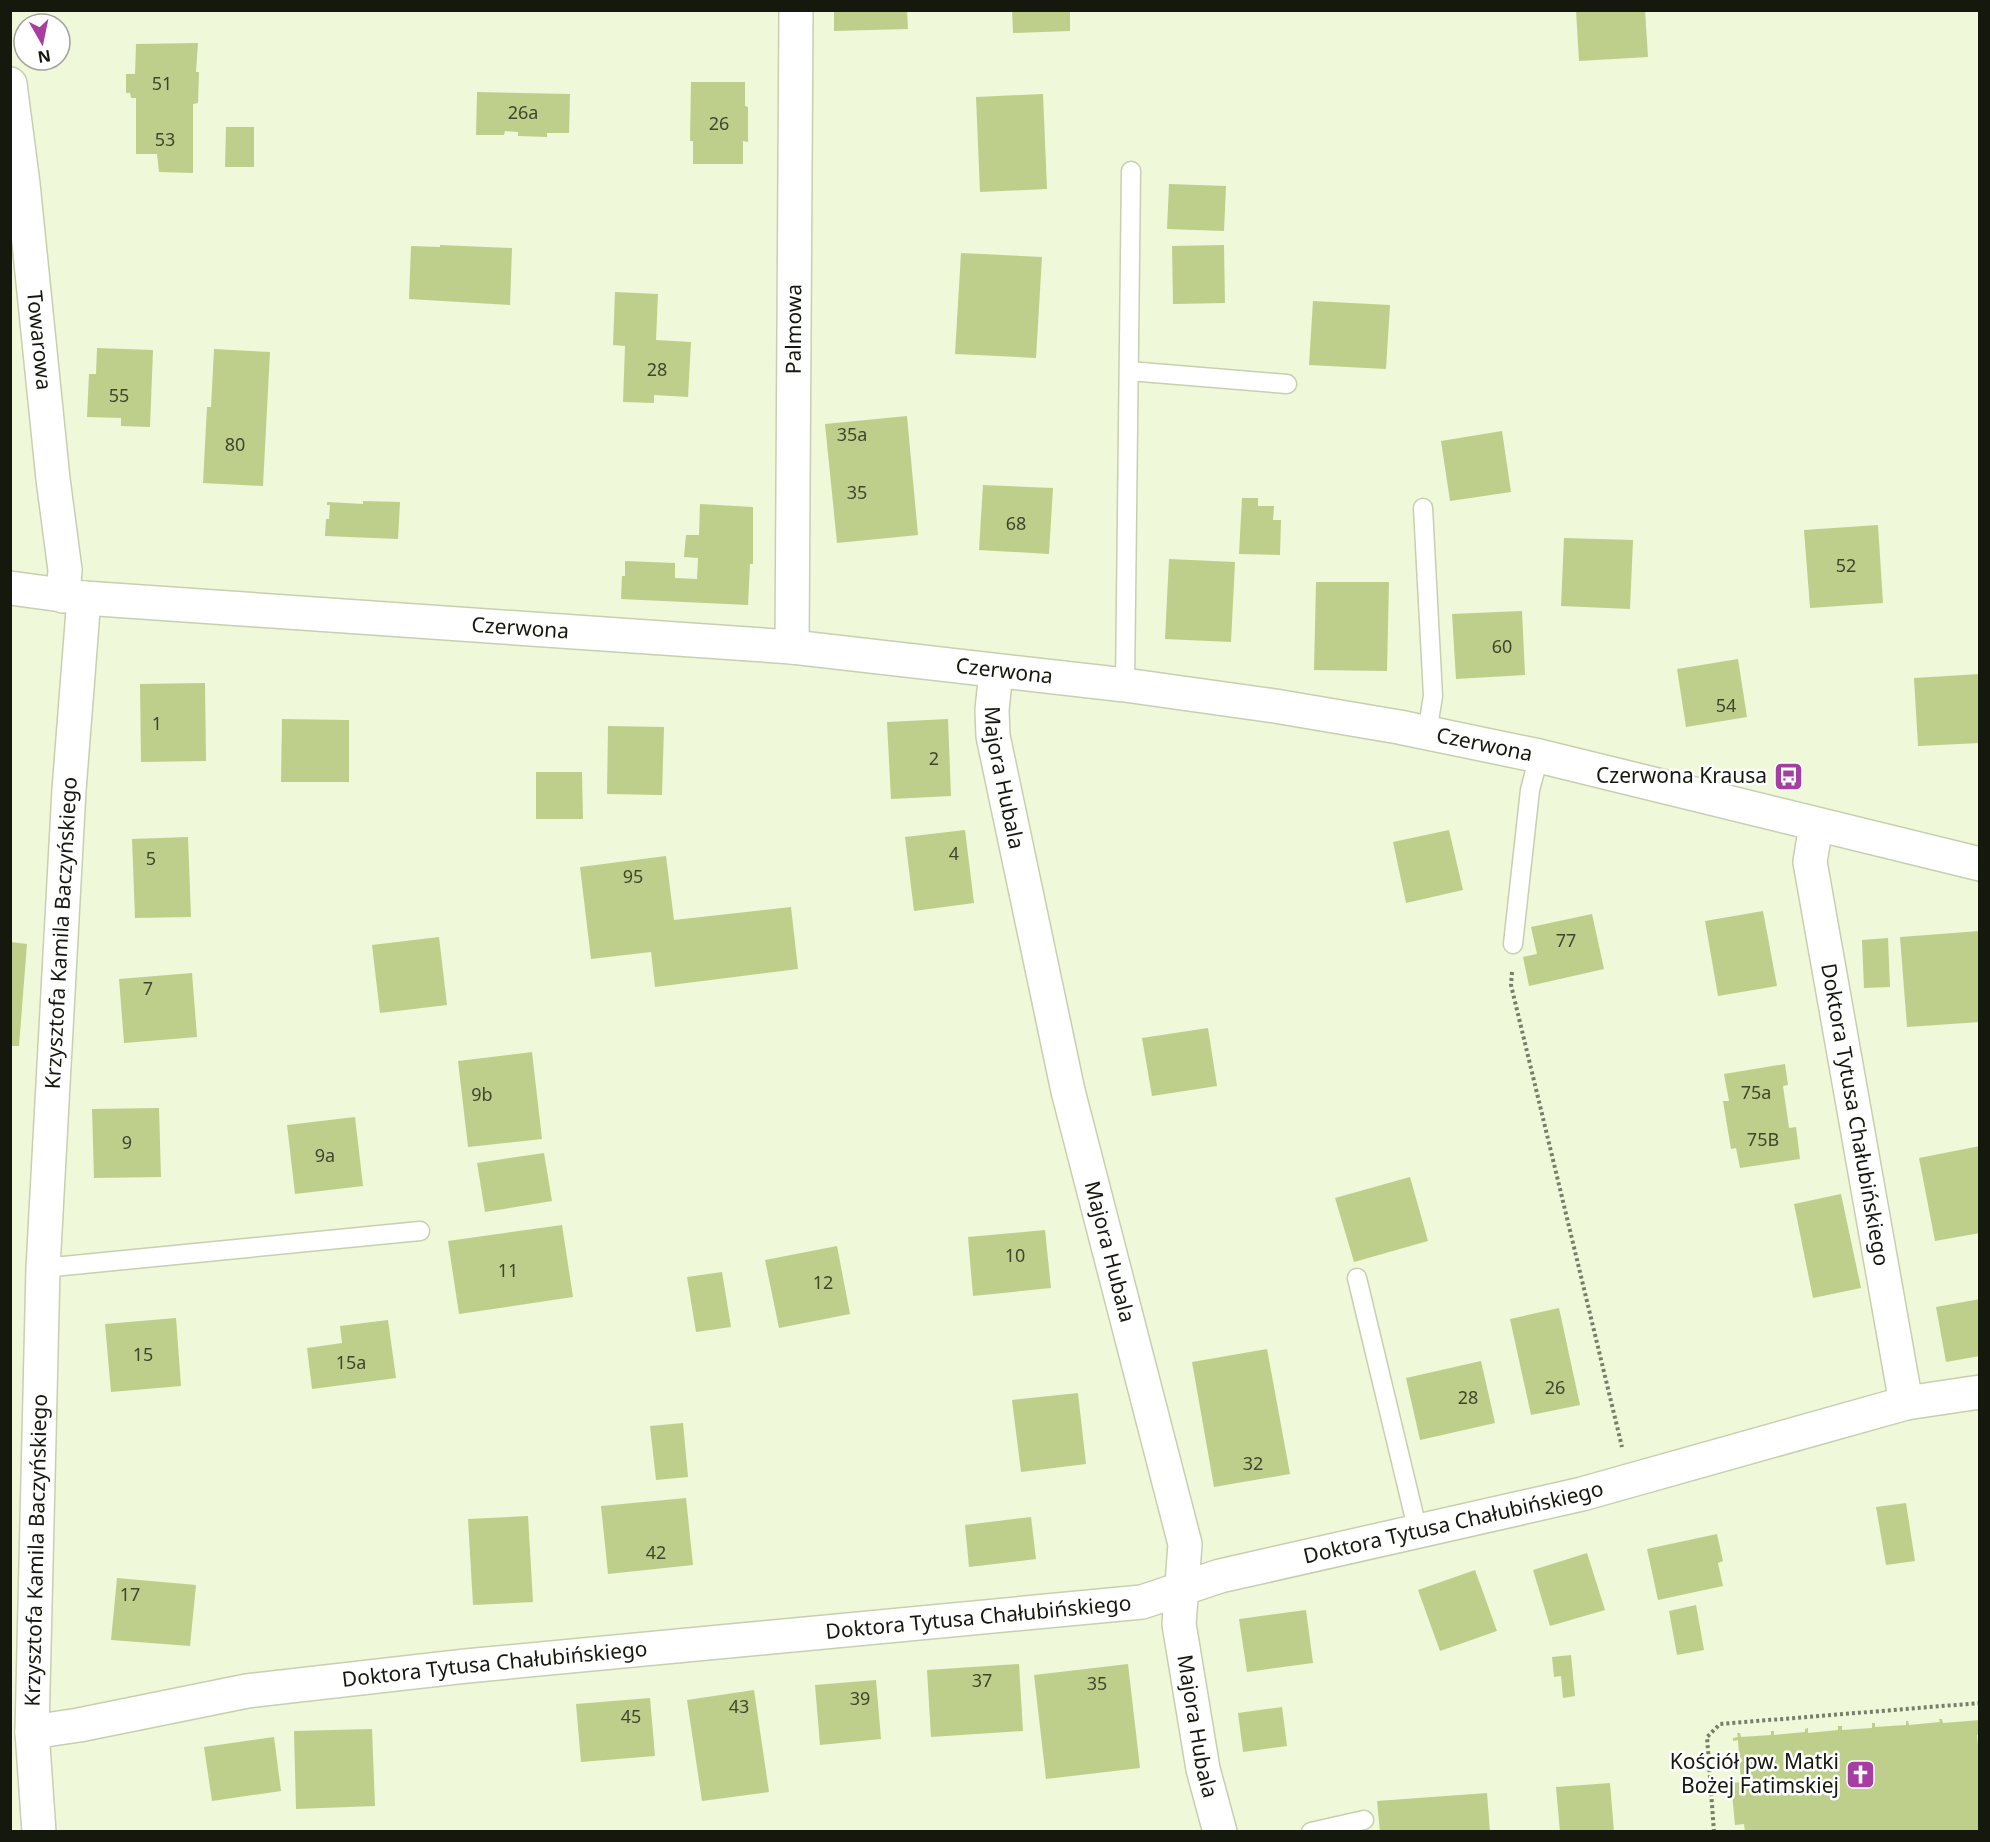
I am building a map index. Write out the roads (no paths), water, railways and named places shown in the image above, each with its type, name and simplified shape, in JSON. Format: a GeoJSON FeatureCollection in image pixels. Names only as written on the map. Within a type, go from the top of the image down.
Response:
{"type":"FeatureCollection","features":[{"type":"Feature","properties":{"kind":"street","name":"Palmowa"},"geometry":{"type":"LineString","coordinates":[[792,647],[796,10]]}},
{"type":"Feature","properties":{"kind":"street","name":"Towarowa"},"geometry":{"type":"LineString","coordinates":[[10,84],[23,184],[53,479],[65,570],[74,597]]}},
{"type":"Feature","properties":{"kind":"street","name":"Czerwona"},"geometry":{"type":"LineString","coordinates":[[10,588],[74,597],[792,647],[1125,685],[1275,706],[1539,756],[1980,864]]}},
{"type":"Feature","properties":{"kind":"street","name":"Krzysztofa Kamila Baczyńskiego"},"geometry":{"type":"LineString","coordinates":[[39,1832],[32,1732],[43,1268],[69,790],[74,597]]}},
{"type":"Feature","properties":{"kind":"street","name":"Majora Hubala"},"geometry":{"type":"LineString","coordinates":[[996,671],[992,710],[993,736],[1068,1091],[1185,1544],[1179,1624],[1203,1769],[1220,1832]]}},
{"type":"Feature","properties":{"kind":"street","name":"Doktora Tytusa Chałubińskiego"},"geometry":{"type":"LineString","coordinates":[[1816,825],[1810,862],[1905,1403]]}},
{"type":"Feature","properties":{"kind":"street","name":"Doktora Tytusa Chałubińskiego"},"geometry":{"type":"LineString","coordinates":[[32,1732],[79,1725],[247,1691],[466,1666],[1142,1602],[1220,1576],[1582,1494],[1905,1403],[1980,1392]]}},
{"type":"Feature","properties":{"kind":"lane"},"geometry":{"type":"LineString","coordinates":[[1125,685],[1131,171]]}},
{"type":"Feature","properties":{"kind":"lane"},"geometry":{"type":"LineString","coordinates":[[1129,371],[1287,384]]}},
{"type":"Feature","properties":{"kind":"lane"},"geometry":{"type":"LineString","coordinates":[[1423,508],[1433,696],[1427,733]]}},
{"type":"Feature","properties":{"kind":"lane"},"geometry":{"type":"LineString","coordinates":[[1513,944],[1530,790],[1539,756]]}},
{"type":"Feature","properties":{"kind":"lane"},"geometry":{"type":"LineString","coordinates":[[43,1268],[420,1231]]}},
{"type":"Feature","properties":{"kind":"lane"},"geometry":{"type":"LineString","coordinates":[[1357,1278],[1418,1532]]}},
{"type":"Feature","properties":{"kind":"lane"},"geometry":{"type":"LineString","coordinates":[[1311,1832],[1364,1820]]}},
{"type":"Feature","properties":{"kind":"place","name":"Czerwona Krausa"},"geometry":{"type":"Point","coordinates":[1788,776]}},
{"type":"Feature","properties":{"kind":"place","name":"Kościół pw. Matki Bożej Fatimskiej"},"geometry":{"type":"Point","coordinates":[1860,1774]}}]}
